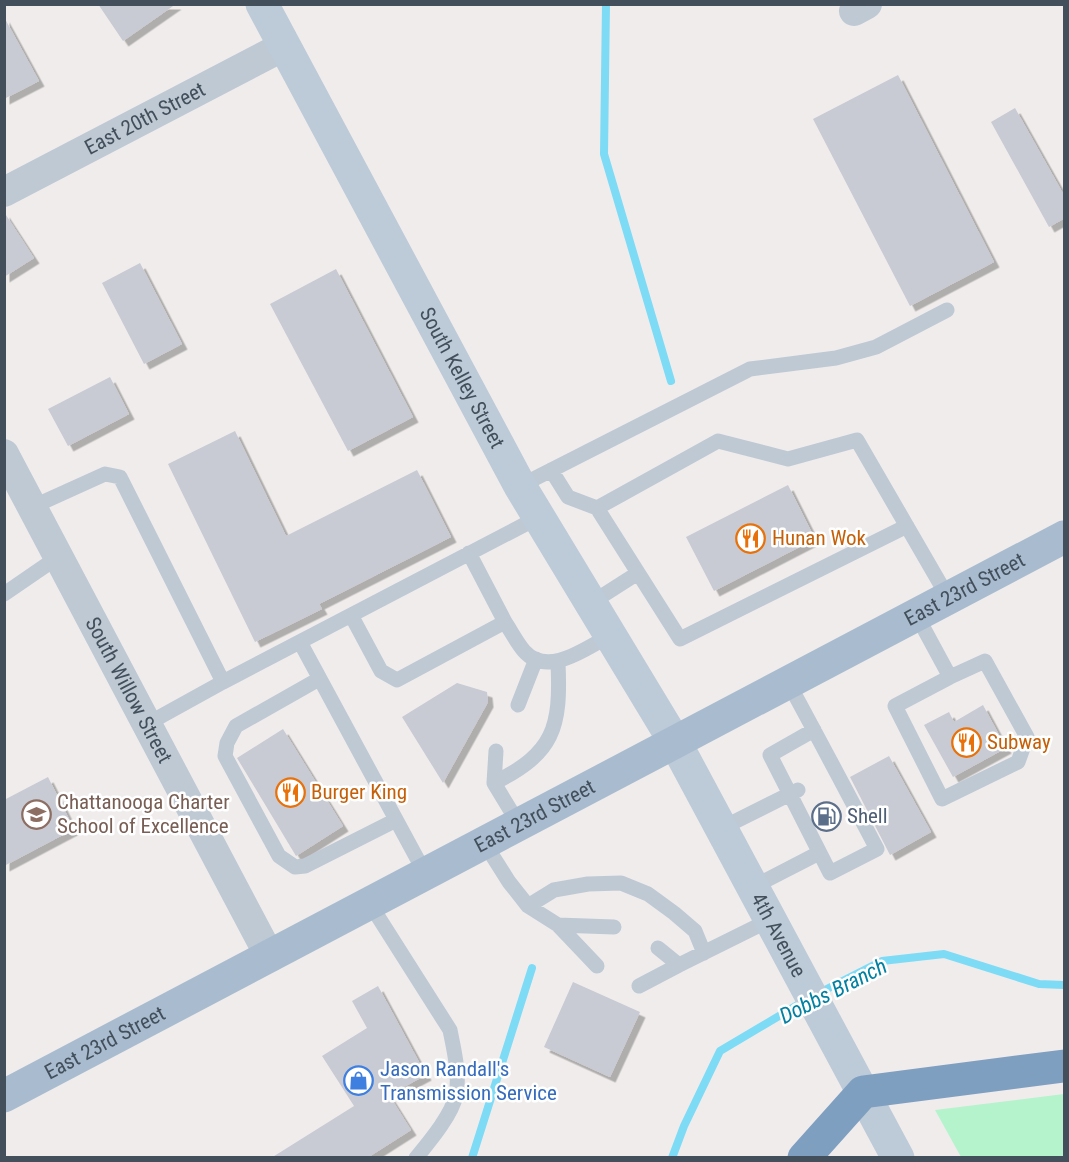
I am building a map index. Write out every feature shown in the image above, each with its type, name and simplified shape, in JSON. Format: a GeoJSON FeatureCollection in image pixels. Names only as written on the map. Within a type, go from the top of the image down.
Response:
{"type":"FeatureCollection","features":[{"type":"Feature","properties":{"kind":"highway"},"geometry":{"type":"LineString","coordinates":[[804,1158],[863,1092],[1065,1066]]}},
{"type":"Feature","properties":{"kind":"main road","name":"South Kelley Street"},"geometry":{"type":"LineString","coordinates":[[262,4],[520,486],[676,744]]}},
{"type":"Feature","properties":{"kind":"main road","name":"East 23rd Street"},"geometry":{"type":"LineString","coordinates":[[4,1096],[676,744],[1065,537]]}},
{"type":"Feature","properties":{"kind":"main road","name":"4th Avenue"},"geometry":{"type":"LineString","coordinates":[[676,744],[898,1158]]}},
{"type":"Feature","properties":{"kind":"street","name":"East 20th Street"},"geometry":{"type":"LineString","coordinates":[[4,192],[284,46]]}},
{"type":"Feature","properties":{"kind":"street","name":"South Willow Street"},"geometry":{"type":"LineString","coordinates":[[4,454],[270,957]]}},
{"type":"Feature","properties":{"kind":"lane"},"geometry":{"type":"LineString","coordinates":[[520,486],[750,369],[836,358],[876,347],[947,310]]}},
{"type":"Feature","properties":{"kind":"lane"},"geometry":{"type":"LineString","coordinates":[[597,508],[718,441],[788,459],[857,440],[949,599]]}},
{"type":"Feature","properties":{"kind":"lane"},"geometry":{"type":"LineString","coordinates":[[551,470],[568,497],[597,508],[680,639],[907,526]]}},
{"type":"Feature","properties":{"kind":"lane"},"geometry":{"type":"LineString","coordinates":[[32,507],[105,474],[120,477],[223,682]]}},
{"type":"Feature","properties":{"kind":"lane"},"geometry":{"type":"LineString","coordinates":[[147,724],[539,517]]}},
{"type":"Feature","properties":{"kind":"lane"},"geometry":{"type":"LineString","coordinates":[[469,553],[505,622],[525,652],[536,659],[558,663],[610,635]]}},
{"type":"Feature","properties":{"kind":"lane"},"geometry":{"type":"LineString","coordinates":[[4,594],[58,557]]}},
{"type":"Feature","properties":{"kind":"lane"},"geometry":{"type":"LineString","coordinates":[[591,603],[638,573]]}},
{"type":"Feature","properties":{"kind":"lane"},"geometry":{"type":"LineString","coordinates":[[351,615],[381,671],[397,680],[505,622]]}},
{"type":"Feature","properties":{"kind":"lane"},"geometry":{"type":"LineString","coordinates":[[917,616],[950,677]]}},
{"type":"Feature","properties":{"kind":"lane"},"geometry":{"type":"LineString","coordinates":[[300,642],[426,875]]}},
{"type":"Feature","properties":{"kind":"lane"},"geometry":{"type":"LineString","coordinates":[[518,705],[536,659]]}},
{"type":"Feature","properties":{"kind":"lane"},"geometry":{"type":"LineString","coordinates":[[985,661],[1027,737],[1018,762],[942,799],[895,706],[950,677],[985,661]]}},
{"type":"Feature","properties":{"kind":"lane"},"geometry":{"type":"LineString","coordinates":[[494,783],[522,769],[546,747],[560,701],[558,663]]}},
{"type":"Feature","properties":{"kind":"lane"},"geometry":{"type":"LineString","coordinates":[[319,679],[236,726],[227,743],[225,756],[279,856],[295,867],[305,866],[396,820]]}},
{"type":"Feature","properties":{"kind":"lane"},"geometry":{"type":"LineString","coordinates":[[789,684],[814,730],[830,772],[849,809],[877,849],[830,873],[819,853],[813,830],[794,792],[770,755],[814,730]]}},
{"type":"Feature","properties":{"kind":"lane"},"geometry":{"type":"LineString","coordinates":[[496,751],[494,783],[520,826]]}},
{"type":"Feature","properties":{"kind":"lane"},"geometry":{"type":"LineString","coordinates":[[722,828],[794,792]]}},
{"type":"Feature","properties":{"kind":"lane"},"geometry":{"type":"LineString","coordinates":[[486,844],[509,882],[528,906],[558,925],[597,966]]}},
{"type":"Feature","properties":{"kind":"lane"},"geometry":{"type":"LineString","coordinates":[[753,886],[819,853]]}},
{"type":"Feature","properties":{"kind":"lane"},"geometry":{"type":"LineString","coordinates":[[528,906],[554,890],[588,884],[621,883],[648,894],[674,913],[695,931],[704,953]]}},
{"type":"Feature","properties":{"kind":"lane"},"geometry":{"type":"LineString","coordinates":[[370,904],[450,1030],[455,1054],[456,1096],[438,1130],[416,1158]]}},
{"type":"Feature","properties":{"kind":"lane"},"geometry":{"type":"LineString","coordinates":[[639,986],[770,920]]}},
{"type":"Feature","properties":{"kind":"lane"},"geometry":{"type":"LineString","coordinates":[[558,925],[614,927]]}},
{"type":"Feature","properties":{"kind":"lane"},"geometry":{"type":"LineString","coordinates":[[658,948],[679,965]]}},
{"type":"Feature","properties":{"kind":"green space"},"geometry":{"type":"Polygon","coordinates":[[[1064,1094],[1064,1157],[961,1157],[935,1110],[1064,1094]]]}},
{"type":"Feature","properties":{"kind":"building"},"geometry":{"type":"Polygon","coordinates":[[[98,4],[176,4],[123,41],[98,4]]]}},
{"type":"Feature","properties":{"kind":"building"},"geometry":{"type":"Polygon","coordinates":[[[4,17],[39,81],[4,99],[4,17]]]}},
{"type":"Feature","properties":{"kind":"building"},"geometry":{"type":"Polygon","coordinates":[[[898,75],[994,262],[910,306],[813,119],[898,75]]]}},
{"type":"Feature","properties":{"kind":"building"},"geometry":{"type":"Polygon","coordinates":[[[1015,108],[1065,197],[1065,218],[1049,227],[991,122],[1015,108]]]}},
{"type":"Feature","properties":{"kind":"building"},"geometry":{"type":"Polygon","coordinates":[[[4,212],[34,258],[4,277],[4,212]]]}},
{"type":"Feature","properties":{"kind":"building"},"geometry":{"type":"Polygon","coordinates":[[[140,263],[182,344],[144,364],[102,283],[140,263]]]}},
{"type":"Feature","properties":{"kind":"building"},"geometry":{"type":"Polygon","coordinates":[[[336,269],[413,417],[348,451],[270,304],[336,269]]]}},
{"type":"Feature","properties":{"kind":"building"},"geometry":{"type":"Polygon","coordinates":[[[110,377],[129,414],[68,446],[48,409],[110,377]]]}},
{"type":"Feature","properties":{"kind":"building"},"geometry":{"type":"Polygon","coordinates":[[[235,431],[286,536],[417,470],[451,537],[319,604],[322,609],[255,642],[168,464],[235,431]]]}},
{"type":"Feature","properties":{"kind":"building","name":"Hunan Wok"},"geometry":{"type":"Polygon","coordinates":[[[788,485],[815,539],[714,591],[686,537],[788,485]]]}},
{"type":"Feature","properties":{"kind":"building"},"geometry":{"type":"Polygon","coordinates":[[[457,683],[487,692],[488,702],[443,783],[402,717],[457,683]]]}},
{"type":"Feature","properties":{"kind":"building"},"geometry":{"type":"Polygon","coordinates":[[[983,705],[1006,748],[953,777],[924,725],[949,712],[954,722],[983,705]]]}},
{"type":"Feature","properties":{"kind":"building","name":"Burger King"},"geometry":{"type":"Polygon","coordinates":[[[283,729],[343,826],[296,856],[237,758],[283,729]]]}},
{"type":"Feature","properties":{"kind":"building"},"geometry":{"type":"Polygon","coordinates":[[[889,756],[931,832],[890,855],[850,777],[889,756]]]}},
{"type":"Feature","properties":{"kind":"building","name":"Chattanooga Charter School of Excellence"},"geometry":{"type":"Polygon","coordinates":[[[48,777],[74,829],[4,866],[4,800],[48,777]]]}},
{"type":"Feature","properties":{"kind":"building"},"geometry":{"type":"Polygon","coordinates":[[[573,982],[640,1012],[610,1077],[544,1047],[573,982]]]}},
{"type":"Feature","properties":{"kind":"building","name":"Jason Randall's Transmission Service"},"geometry":{"type":"Polygon","coordinates":[[[378,986],[426,1075],[389,1095],[411,1130],[367,1158],[271,1158],[354,1106],[322,1056],[367,1028],[352,1001],[378,986]]]}},
{"type":"Feature","properties":{"kind":"waterway"},"geometry":{"type":"LineString","coordinates":[[606,4],[604,154],[671,381]]}},
{"type":"Feature","properties":{"kind":"waterway","name":"Dobbs Branch"},"geometry":{"type":"LineString","coordinates":[[817,994],[882,961],[944,954],[1039,984],[1064,985]]}},
{"type":"Feature","properties":{"kind":"waterway"},"geometry":{"type":"LineString","coordinates":[[472,1158],[532,968]]}},
{"type":"Feature","properties":{"kind":"waterway","name":"Dobbs Branch"},"geometry":{"type":"LineString","coordinates":[[672,1158],[684,1126],[720,1051],[806,1000]]}},
{"type":"Feature","properties":{"kind":"place","name":"Hunan Wok"},"geometry":{"type":"Point","coordinates":[751,538]}},
{"type":"Feature","properties":{"kind":"place","name":"Subway"},"geometry":{"type":"Point","coordinates":[966,742]}},
{"type":"Feature","properties":{"kind":"place","name":"Burger King"},"geometry":{"type":"Point","coordinates":[290,792]}},
{"type":"Feature","properties":{"kind":"place","name":"Chattanooga Charter School of Excellence"},"geometry":{"type":"Point","coordinates":[36,814]}},
{"type":"Feature","properties":{"kind":"place","name":"Shell"},"geometry":{"type":"Point","coordinates":[826,816]}},
{"type":"Feature","properties":{"kind":"place","name":"Jason Randall's Transmission Service"},"geometry":{"type":"Point","coordinates":[359,1081]}}]}
